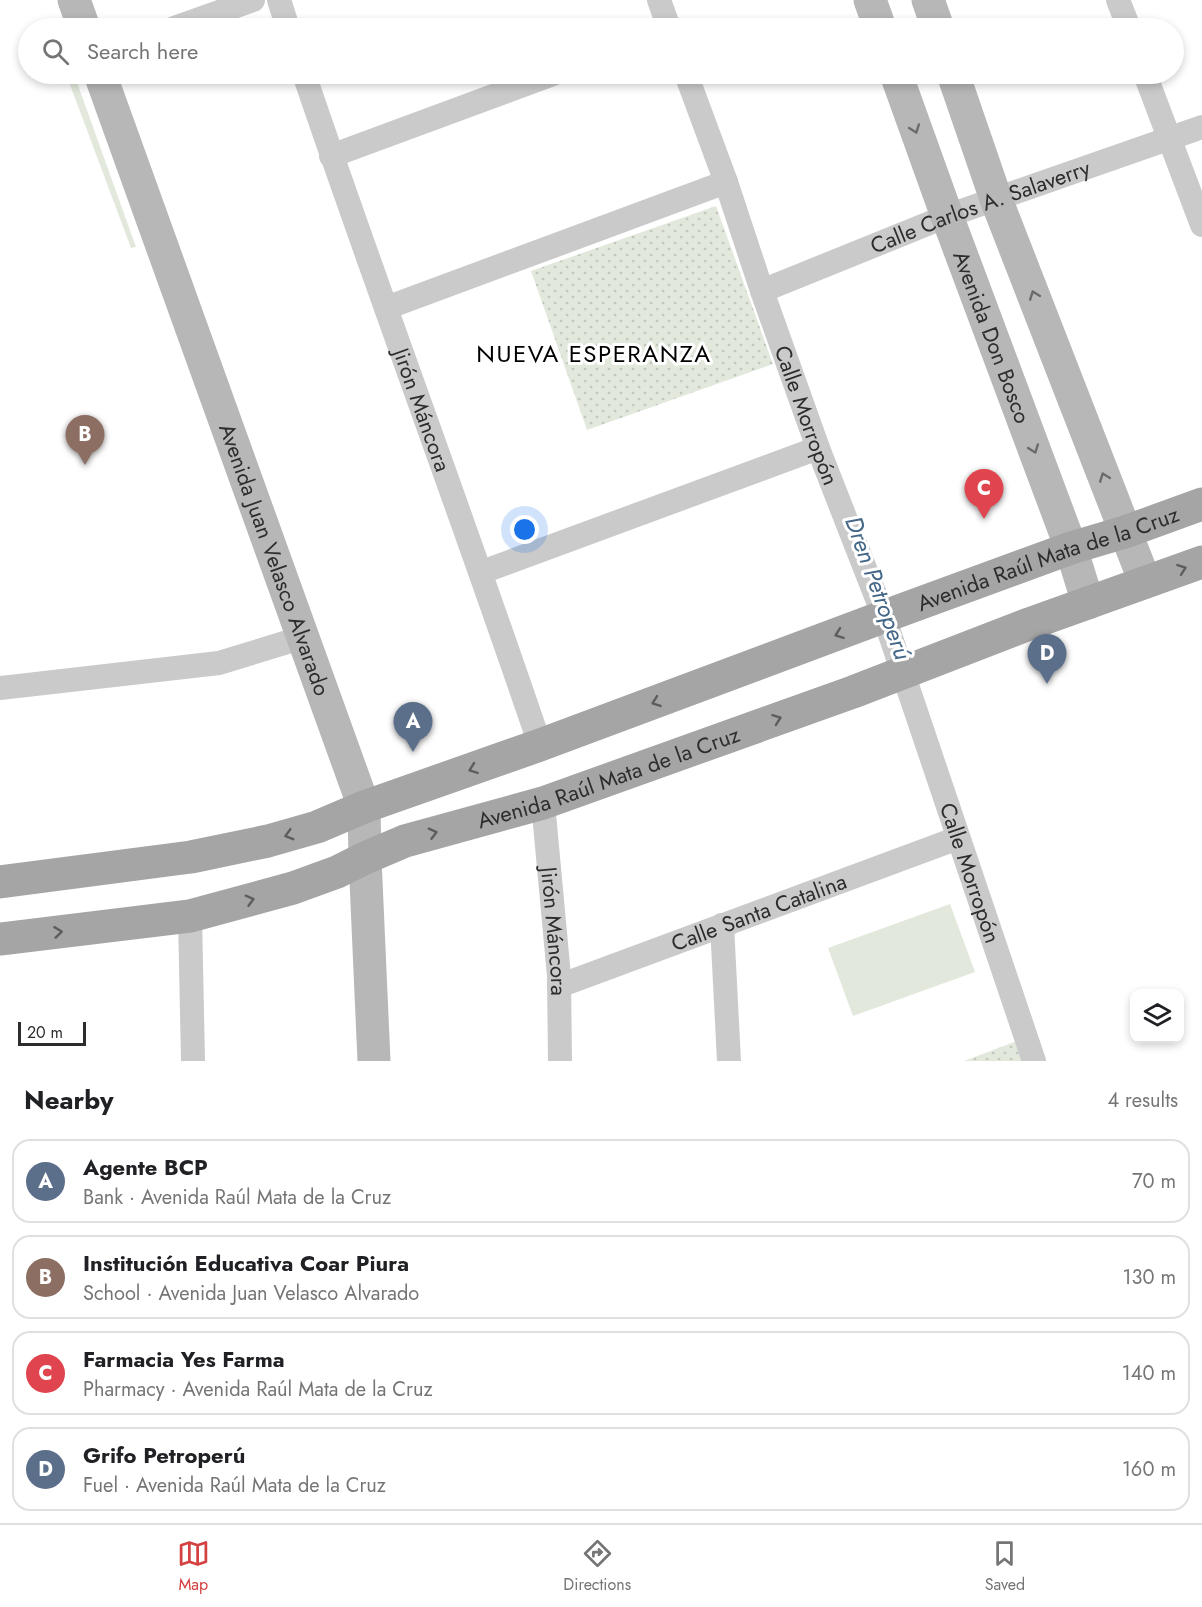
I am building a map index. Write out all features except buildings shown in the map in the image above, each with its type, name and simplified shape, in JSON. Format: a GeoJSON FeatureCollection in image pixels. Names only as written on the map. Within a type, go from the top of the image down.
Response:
{"type":"FeatureCollection","features":[{"type":"Feature","properties":{"kind":"main road","name":"Avenida Raúl Mata de la Cruz"},"geometry":{"type":"LineString","coordinates":[[0,882],[191,857],[268,841],[316,827],[364,807],[540,745],[1071,548],[1125,532],[1202,504]]}},
{"type":"Feature","properties":{"kind":"main road","name":"Avenida Raúl Mata de la Cruz"},"geometry":{"type":"LineString","coordinates":[[0,939],[190,916],[292,888],[337,872],[405,841],[543,803],[853,692],[1202,562]]}},
{"type":"Feature","properties":{"kind":"street"},"geometry":{"type":"LineString","coordinates":[[74,0],[80,18]]}},
{"type":"Feature","properties":{"kind":"street"},"geometry":{"type":"LineString","coordinates":[[202,18],[253,0]]}},
{"type":"Feature","properties":{"kind":"street"},"geometry":{"type":"LineString","coordinates":[[279,0],[285,18]]}},
{"type":"Feature","properties":{"kind":"street"},"geometry":{"type":"LineString","coordinates":[[659,0],[665,18]]}},
{"type":"Feature","properties":{"kind":"street"},"geometry":{"type":"LineString","coordinates":[[870,0],[876,18]]}},
{"type":"Feature","properties":{"kind":"street"},"geometry":{"type":"LineString","coordinates":[[928,0],[934,18]]}},
{"type":"Feature","properties":{"kind":"street"},"geometry":{"type":"LineString","coordinates":[[1118,0],[1125,18]]}},
{"type":"Feature","properties":{"kind":"street","name":"Avenida Juan Velasco Alvarado"},"geometry":{"type":"LineString","coordinates":[[104,84],[364,807],[374,1061]]}},
{"type":"Feature","properties":{"kind":"street","name":"Jirón Máncora"},"geometry":{"type":"LineString","coordinates":[[307,84],[482,572],[540,745]]}},
{"type":"Feature","properties":{"kind":"street"},"geometry":{"type":"LineString","coordinates":[[332,156],[526,84]]}},
{"type":"Feature","properties":{"kind":"street","name":"Calle Morropón"},"geometry":{"type":"LineString","coordinates":[[690,84],[818,448],[884,617],[1034,1061]]}},
{"type":"Feature","properties":{"kind":"street","name":"Avenida Don Bosco"},"geometry":{"type":"LineString","coordinates":[[900,84],[946,216],[1071,548],[1088,603]]}},
{"type":"Feature","properties":{"kind":"street"},"geometry":{"type":"LineString","coordinates":[[956,84],[996,199],[1145,582]]}},
{"type":"Feature","properties":{"kind":"street"},"geometry":{"type":"LineString","coordinates":[[1149,84],[1202,225]]}},
{"type":"Feature","properties":{"kind":"street","name":"Calle Carlos A. Salaverry"},"geometry":{"type":"LineString","coordinates":[[762,291],[946,216],[1202,127]]}},
{"type":"Feature","properties":{"kind":"street"},"geometry":{"type":"LineString","coordinates":[[386,308],[726,182]]}},
{"type":"Feature","properties":{"kind":"street"},"geometry":{"type":"LineString","coordinates":[[482,572],[818,448]]}},
{"type":"Feature","properties":{"kind":"street"},"geometry":{"type":"LineString","coordinates":[[0,688],[219,663],[304,637]]}},
{"type":"Feature","properties":{"kind":"street","name":"Jirón Máncora"},"geometry":{"type":"LineString","coordinates":[[543,803],[559,986],[560,1061]]}},
{"type":"Feature","properties":{"kind":"street","name":"Calle Santa Catalina"},"geometry":{"type":"LineString","coordinates":[[559,986],[958,838]]}},
{"type":"Feature","properties":{"kind":"street"},"geometry":{"type":"LineString","coordinates":[[190,916],[193,1061]]}},
{"type":"Feature","properties":{"kind":"street"},"geometry":{"type":"LineString","coordinates":[[722,925],[729,1061]]}},
{"type":"Feature","properties":{"kind":"shaded area"},"geometry":{"type":"Polygon","coordinates":[[[70,84],[78,84],[136,247],[131,248],[70,84]]]}},
{"type":"Feature","properties":{"kind":"shaded area"},"geometry":{"type":"Polygon","coordinates":[[[716,206],[773,364],[587,430],[531,271],[716,206]]]}},
{"type":"Feature","properties":{"kind":"shaded area"},"geometry":{"type":"Polygon","coordinates":[[[950,904],[975,972],[853,1016],[828,948],[950,904]]]}},
{"type":"Feature","properties":{"kind":"shaded area"},"geometry":{"type":"Polygon","coordinates":[[[1017,1041],[1024,1061],[964,1061],[1017,1041]]]}},
{"type":"Feature","properties":{"kind":"place","name":"Institución Educativa Coar Piura"},"geometry":{"type":"Point","coordinates":[85,465]}},
{"type":"Feature","properties":{"kind":"place","name":"Farmacia Yes Farma"},"geometry":{"type":"Point","coordinates":[984,519]}},
{"type":"Feature","properties":{"kind":"place","name":"Grifo Petroperú"},"geometry":{"type":"Point","coordinates":[1047,684]}},
{"type":"Feature","properties":{"kind":"place","name":"Agente BCP"},"geometry":{"type":"Point","coordinates":[413,752]}},
{"type":"Feature","properties":{"kind":"district","name":"NUEVA ESPERANZA"},"geometry":{"type":"Point","coordinates":[594,354]}},
{"type":"Feature","properties":{"kind":"water label","name":"Dren Petroperú"},"geometry":{"type":"Point","coordinates":[878,588]}}]}
